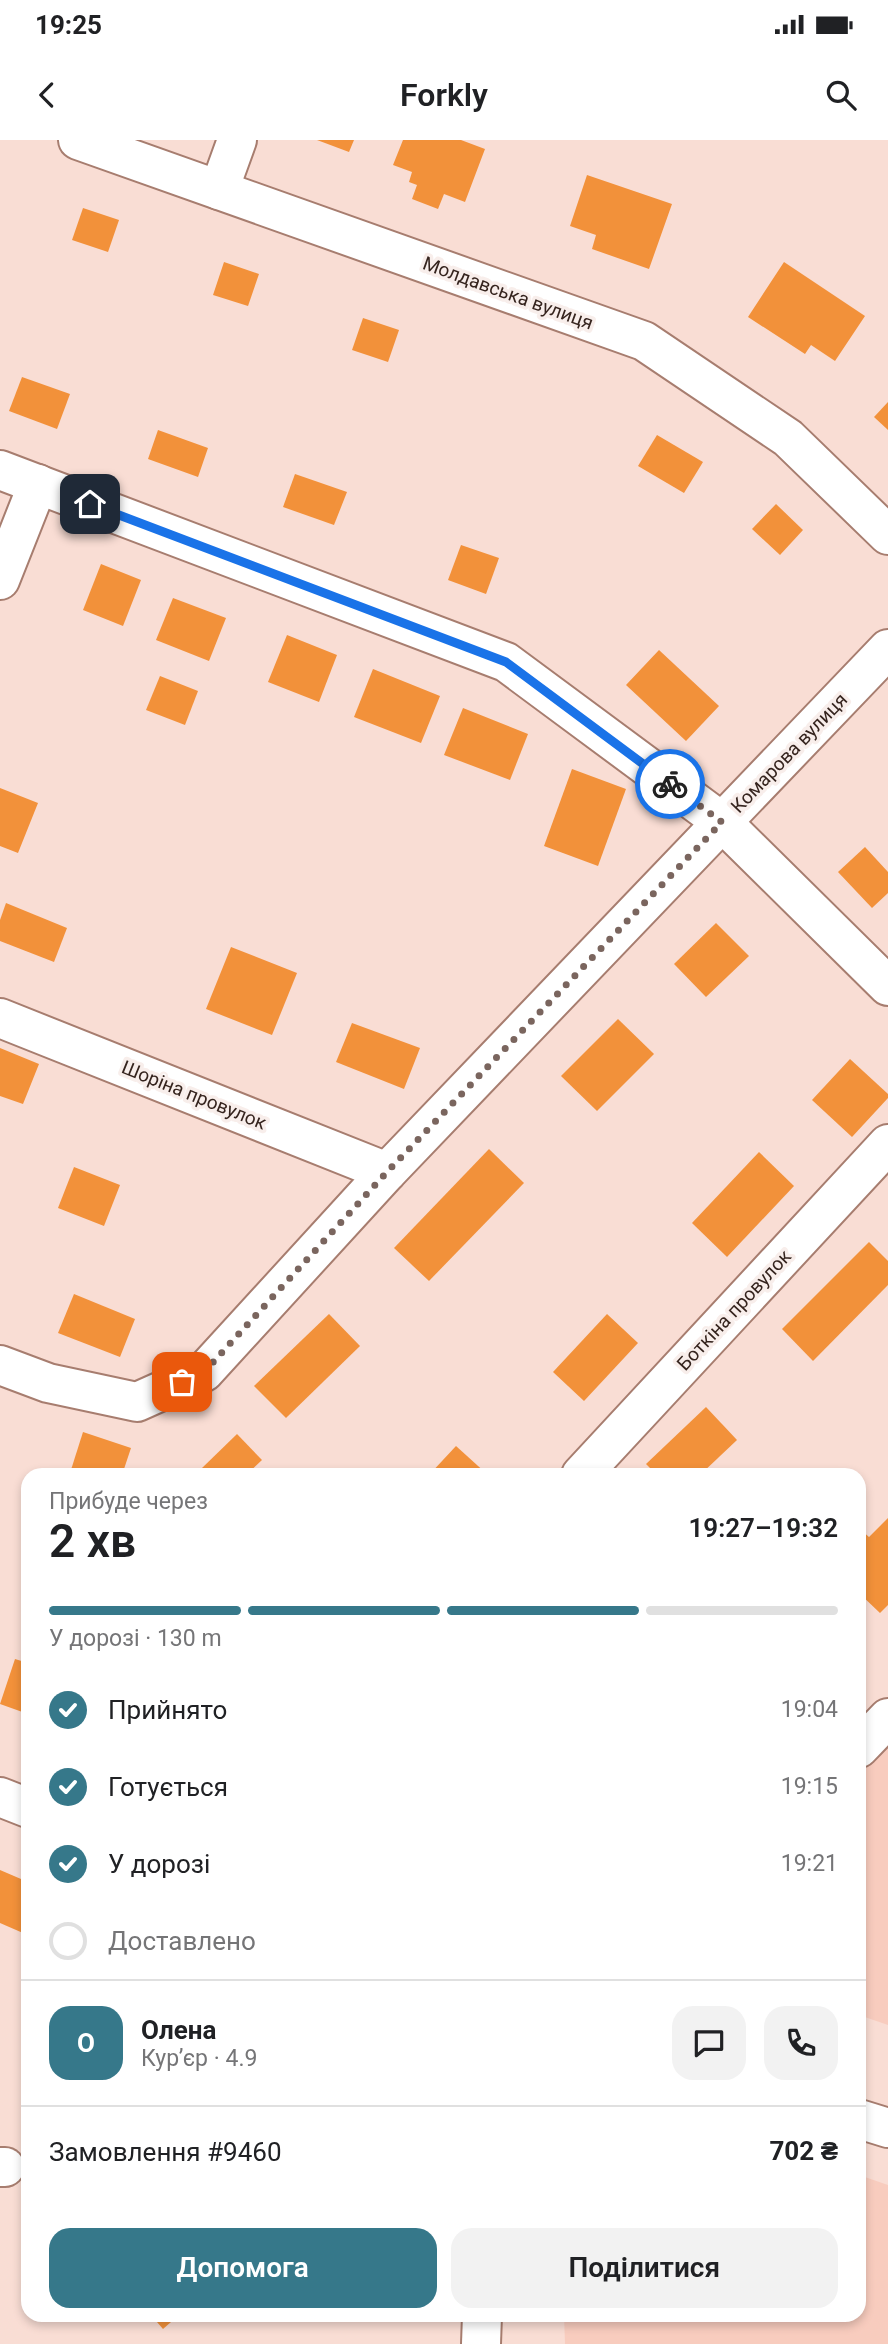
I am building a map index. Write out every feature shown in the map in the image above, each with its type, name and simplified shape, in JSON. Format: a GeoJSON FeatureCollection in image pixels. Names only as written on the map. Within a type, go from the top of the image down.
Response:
{"type":"FeatureCollection","features":[{"type":"Feature","properties":{"kind":"street","name":"Молдавська вулиця"},"geometry":{"type":"LineString","coordinates":[[78,140],[644,341],[788,438],[888,535]]}},
{"type":"Feature","properties":{"kind":"street"},"geometry":{"type":"LineString","coordinates":[[219,190],[237,140]]}},
{"type":"Feature","properties":{"kind":"street"},"geometry":{"type":"LineString","coordinates":[[0,470],[506,662],[722,822],[888,986]]}},
{"type":"Feature","properties":{"kind":"street"},"geometry":{"type":"LineString","coordinates":[[0,580],[38,484]]}},
{"type":"Feature","properties":{"kind":"street","name":"Комарова вулиця"},"geometry":{"type":"LineString","coordinates":[[0,1365],[48,1383],[137,1402],[204,1372],[387,1172],[888,649]]}},
{"type":"Feature","properties":{"kind":"street","name":"Шоріна провулок"},"geometry":{"type":"LineString","coordinates":[[0,1018],[387,1172]]}},
{"type":"Feature","properties":{"kind":"street","name":"Боткіна провулок"},"geometry":{"type":"LineString","coordinates":[[587,1468],[888,1144]]}},
{"type":"Feature","properties":{"kind":"street"},"geometry":{"type":"LineString","coordinates":[[866,1741],[888,1717]]}},
{"type":"Feature","properties":{"kind":"street"},"geometry":{"type":"LineString","coordinates":[[0,1797],[21,1805]]}},
{"type":"Feature","properties":{"kind":"street"},"geometry":{"type":"LineString","coordinates":[[866,2121],[888,2128]]}},
{"type":"Feature","properties":{"kind":"street"},"geometry":{"type":"LineString","coordinates":[[481,2344],[482,2322]]}},
{"type":"Feature","properties":{"kind":"shaded area"},"geometry":{"type":"Polygon","coordinates":[[[888,1739],[888,2025],[866,2017],[866,1763],[888,1739]]]}},
{"type":"Feature","properties":{"kind":"shaded area"},"geometry":{"type":"Polygon","coordinates":[[[866,2177],[888,2185],[888,2344],[565,2344],[564,2322],[866,2322],[866,2177]]]}},
{"type":"Feature","properties":{"kind":"building"},"geometry":{"type":"Polygon","coordinates":[[[317,140],[354,140],[349,152],[317,140]]]}},
{"type":"Feature","properties":{"kind":"building"},"geometry":{"type":"Polygon","coordinates":[[[403,140],[461,140],[485,149],[465,202],[444,194],[438,209],[412,199],[417,185],[409,182],[412,172],[393,165],[403,140]]]}},
{"type":"Feature","properties":{"kind":"building"},"geometry":{"type":"Polygon","coordinates":[[[587,175],[672,204],[649,269],[592,249],[596,235],[570,226],[587,175]]]}},
{"type":"Feature","properties":{"kind":"building"},"geometry":{"type":"Polygon","coordinates":[[[83,208],[119,220],[108,252],[72,240],[83,208]]]}},
{"type":"Feature","properties":{"kind":"building"},"geometry":{"type":"Polygon","coordinates":[[[224,262],[259,274],[248,306],[213,295],[224,262]]]}},
{"type":"Feature","properties":{"kind":"building"},"geometry":{"type":"Polygon","coordinates":[[[784,262],[865,316],[835,361],[811,345],[805,354],[748,317],[784,262]]]}},
{"type":"Feature","properties":{"kind":"building"},"geometry":{"type":"Polygon","coordinates":[[[363,318],[399,330],[388,362],[352,350],[363,318]]]}},
{"type":"Feature","properties":{"kind":"building"},"geometry":{"type":"Polygon","coordinates":[[[22,377],[70,394],[57,429],[9,411],[22,377]]]}},
{"type":"Feature","properties":{"kind":"building"},"geometry":{"type":"Polygon","coordinates":[[[888,402],[888,430],[874,417],[888,402]]]}},
{"type":"Feature","properties":{"kind":"building"},"geometry":{"type":"Polygon","coordinates":[[[158,430],[208,448],[198,477],[148,459],[158,430]]]}},
{"type":"Feature","properties":{"kind":"building"},"geometry":{"type":"Polygon","coordinates":[[[657,435],[703,462],[684,493],[638,466],[657,435]]]}},
{"type":"Feature","properties":{"kind":"building"},"geometry":{"type":"Polygon","coordinates":[[[295,474],[347,492],[334,525],[283,507],[295,474]]]}},
{"type":"Feature","properties":{"kind":"building"},"geometry":{"type":"Polygon","coordinates":[[[776,504],[803,530],[780,555],[752,529],[776,504]]]}},
{"type":"Feature","properties":{"kind":"building"},"geometry":{"type":"Polygon","coordinates":[[[461,545],[499,558],[486,594],[448,580],[461,545]]]}},
{"type":"Feature","properties":{"kind":"building"},"geometry":{"type":"Polygon","coordinates":[[[101,564],[141,580],[123,626],[83,610],[101,564]]]}},
{"type":"Feature","properties":{"kind":"building"},"geometry":{"type":"Polygon","coordinates":[[[173,598],[226,618],[209,661],[156,640],[173,598]]]}},
{"type":"Feature","properties":{"kind":"building"},"geometry":{"type":"Polygon","coordinates":[[[287,635],[337,655],[319,702],[268,682],[287,635]]]}},
{"type":"Feature","properties":{"kind":"building"},"geometry":{"type":"Polygon","coordinates":[[[659,650],[719,706],[686,741],[626,685],[659,650]]]}},
{"type":"Feature","properties":{"kind":"building"},"geometry":{"type":"Polygon","coordinates":[[[373,669],[440,696],[421,743],[354,717],[373,669]]]}},
{"type":"Feature","properties":{"kind":"building"},"geometry":{"type":"Polygon","coordinates":[[[160,676],[198,691],[185,725],[146,710],[160,676]]]}},
{"type":"Feature","properties":{"kind":"building"},"geometry":{"type":"Polygon","coordinates":[[[463,708],[528,734],[510,780],[444,755],[463,708]]]}},
{"type":"Feature","properties":{"kind":"building"},"geometry":{"type":"Polygon","coordinates":[[[572,769],[626,789],[598,866],[544,846],[572,769]]]}},
{"type":"Feature","properties":{"kind":"building"},"geometry":{"type":"Polygon","coordinates":[[[0,788],[38,803],[18,853],[0,846],[0,788]]]}},
{"type":"Feature","properties":{"kind":"building"},"geometry":{"type":"Polygon","coordinates":[[[865,847],[888,872],[888,893],[872,908],[838,872],[865,847]]]}},
{"type":"Feature","properties":{"kind":"building"},"geometry":{"type":"Polygon","coordinates":[[[6,903],[67,928],[54,962],[0,941],[0,920],[6,903]]]}},
{"type":"Feature","properties":{"kind":"building"},"geometry":{"type":"Polygon","coordinates":[[[716,923],[749,956],[706,997],[674,964],[716,923]]]}},
{"type":"Feature","properties":{"kind":"building"},"geometry":{"type":"Polygon","coordinates":[[[231,947],[297,973],[272,1035],[206,1009],[231,947]]]}},
{"type":"Feature","properties":{"kind":"building"},"geometry":{"type":"Polygon","coordinates":[[[618,1019],[654,1054],[597,1111],[561,1076],[618,1019]]]}},
{"type":"Feature","properties":{"kind":"building"},"geometry":{"type":"Polygon","coordinates":[[[352,1023],[420,1048],[404,1089],[336,1062],[352,1023]]]}},
{"type":"Feature","properties":{"kind":"building"},"geometry":{"type":"Polygon","coordinates":[[[0,1048],[39,1064],[23,1104],[0,1096],[0,1048]]]}},
{"type":"Feature","properties":{"kind":"building"},"geometry":{"type":"Polygon","coordinates":[[[850,1059],[888,1094],[888,1098],[852,1137],[812,1100],[850,1059]]]}},
{"type":"Feature","properties":{"kind":"building"},"geometry":{"type":"Polygon","coordinates":[[[489,1149],[524,1183],[429,1281],[394,1248],[489,1149]]]}},
{"type":"Feature","properties":{"kind":"building"},"geometry":{"type":"Polygon","coordinates":[[[759,1152],[794,1186],[727,1257],[692,1223],[759,1152]]]}},
{"type":"Feature","properties":{"kind":"building"},"geometry":{"type":"Polygon","coordinates":[[[74,1167],[120,1185],[104,1226],[58,1208],[74,1167]]]}},
{"type":"Feature","properties":{"kind":"building"},"geometry":{"type":"Polygon","coordinates":[[[869,1242],[888,1261],[888,1285],[813,1361],[782,1329],[869,1242]]]}},
{"type":"Feature","properties":{"kind":"building"},"geometry":{"type":"Polygon","coordinates":[[[74,1294],[135,1319],[120,1357],[58,1333],[74,1294]]]}},
{"type":"Feature","properties":{"kind":"building"},"geometry":{"type":"Polygon","coordinates":[[[329,1314],[360,1346],[286,1418],[254,1386],[329,1314]]]}},
{"type":"Feature","properties":{"kind":"building"},"geometry":{"type":"Polygon","coordinates":[[[607,1314],[638,1343],[584,1401],[553,1372],[607,1314]]]}},
{"type":"Feature","properties":{"kind":"building"},"geometry":{"type":"Polygon","coordinates":[[[706,1407],[737,1440],[707,1468],[650,1468],[646,1464],[706,1407]]]}},
{"type":"Feature","properties":{"kind":"building"},"geometry":{"type":"Polygon","coordinates":[[[83,1432],[131,1448],[124,1468],[72,1468],[83,1432]]]}},
{"type":"Feature","properties":{"kind":"building"},"geometry":{"type":"Polygon","coordinates":[[[237,1434],[262,1460],[253,1468],[202,1468],[237,1434]]]}},
{"type":"Feature","properties":{"kind":"building"},"geometry":{"type":"Polygon","coordinates":[[[456,1446],[480,1468],[436,1468],[456,1446]]]}},
{"type":"Feature","properties":{"kind":"building"},"geometry":{"type":"Polygon","coordinates":[[[888,1518],[888,1605],[880,1613],[866,1600],[866,1534],[869,1537],[888,1518]]]}},
{"type":"Feature","properties":{"kind":"building"},"geometry":{"type":"Polygon","coordinates":[[[15,1659],[21,1661],[21,1712],[0,1704],[15,1659]]]}},
{"type":"Feature","properties":{"kind":"building"},"geometry":{"type":"Polygon","coordinates":[[[0,1870],[21,1879],[21,1932],[0,1923],[0,1870]]]}},
{"type":"Feature","properties":{"kind":"building"},"geometry":{"type":"Polygon","coordinates":[[[157,2322],[171,2322],[163,2329],[157,2322]]]}},
{"type":"Feature","properties":{"kind":"way so far"},"geometry":{"type":"LineString","coordinates":[[182,1382],[204,1372],[387,1172],[722,822],[670,784]]}},
{"type":"Feature","properties":{"kind":"route"},"geometry":{"type":"LineString","coordinates":[[90,504],[506,662],[670,784]]}}]}
